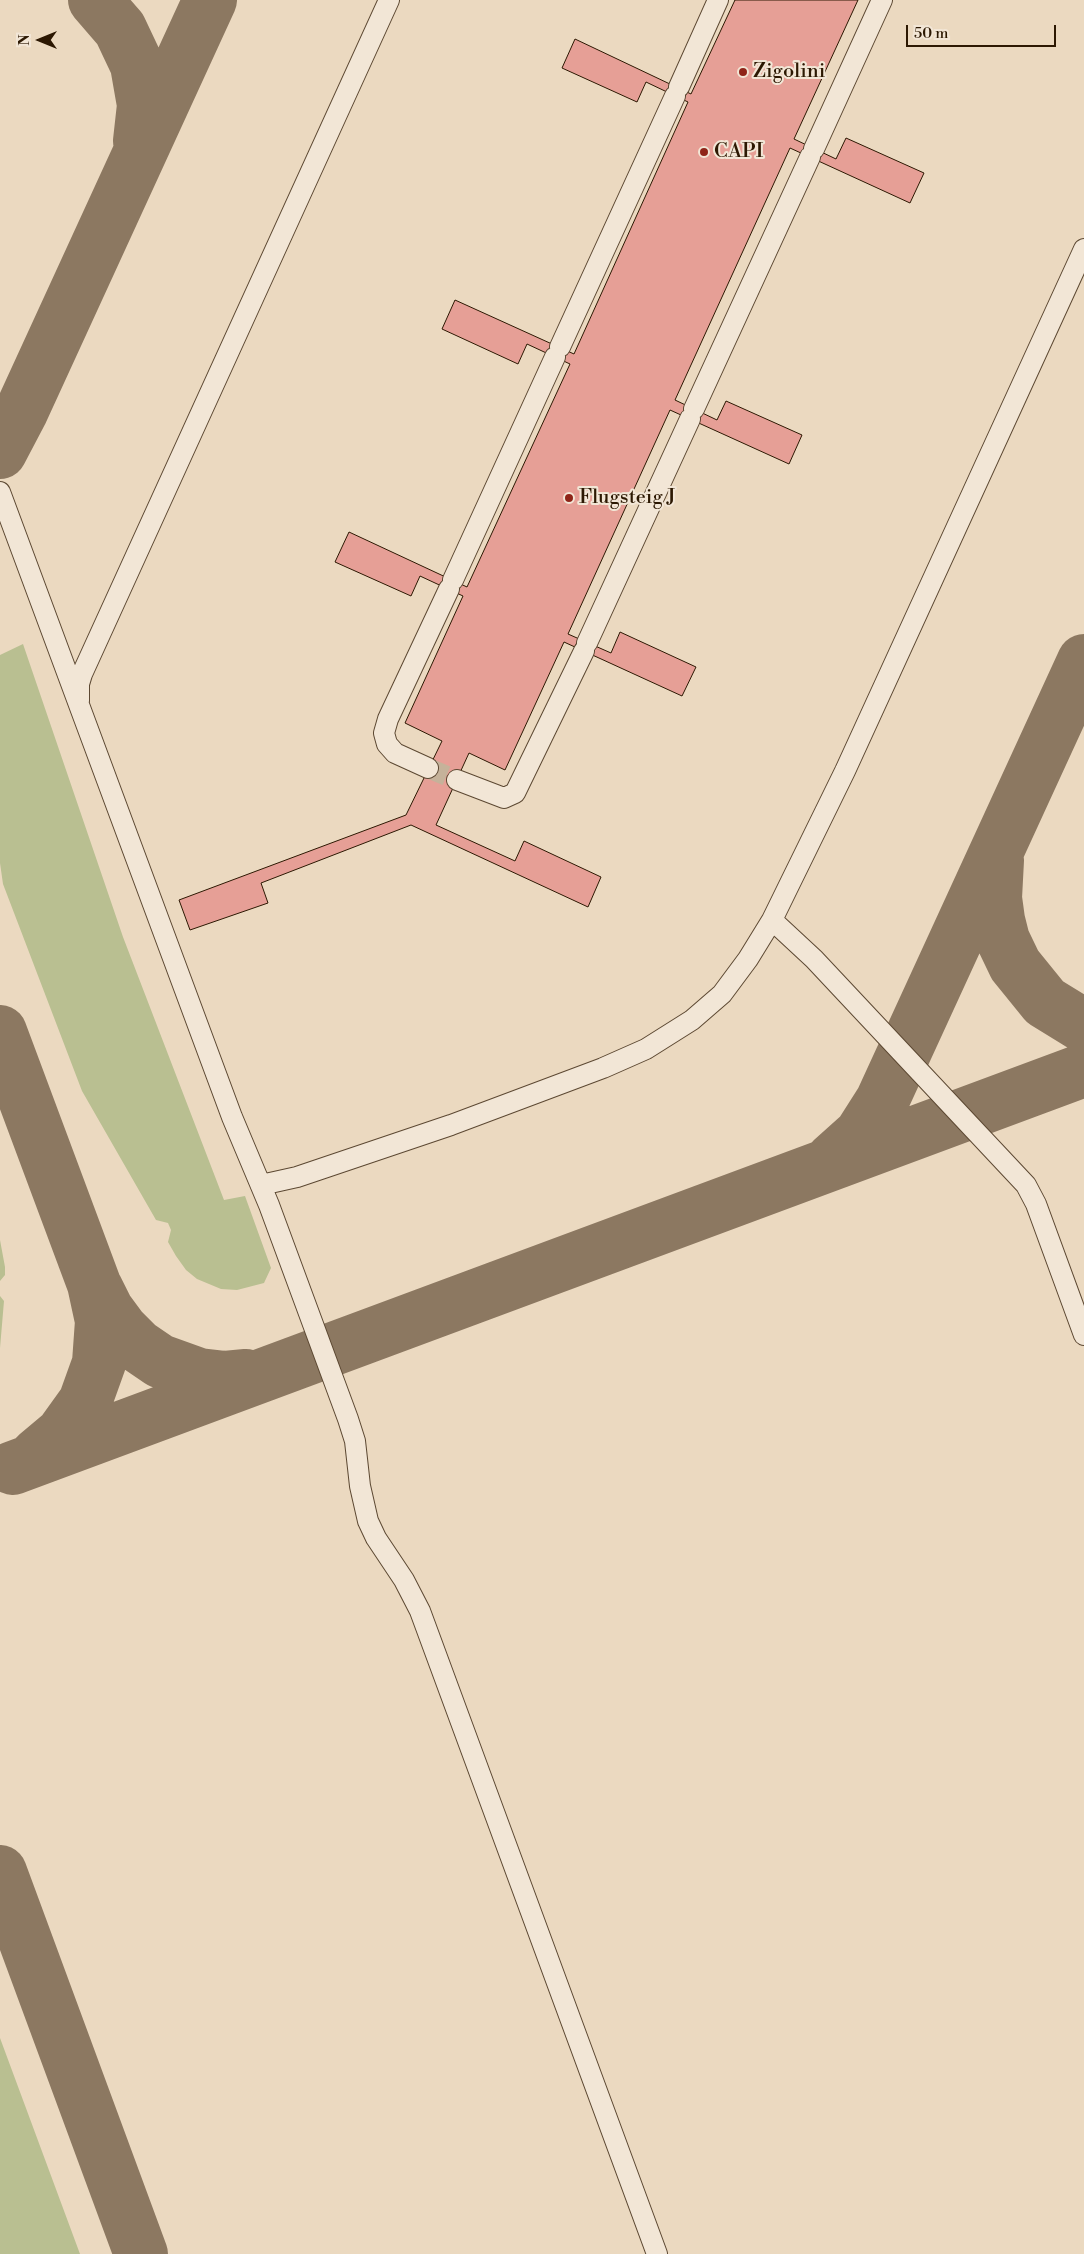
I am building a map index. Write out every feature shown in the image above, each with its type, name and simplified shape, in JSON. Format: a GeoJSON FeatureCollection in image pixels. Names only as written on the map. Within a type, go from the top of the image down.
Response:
{"type":"FeatureCollection","features":[{"type":"Feature","properties":{"kind":"lane"},"geometry":{"type":"LineString","coordinates":[[81,710],[78,696],[82,674],[390,0]]}},
{"type":"Feature","properties":{"kind":"lane"},"geometry":{"type":"LineString","coordinates":[[428,768],[395,753],[387,744],[384,733],[388,719],[718,0]]}},
{"type":"Feature","properties":{"kind":"lane"},"geometry":{"type":"LineString","coordinates":[[457,780],[504,798],[515,793],[585,647],[882,0]]}},
{"type":"Feature","properties":{"kind":"lane"},"geometry":{"type":"LineString","coordinates":[[261,1185],[297,1177],[562,1085],[646,1049],[692,1020],[722,994],[748,959],[772,920],[845,772],[1084,249]]}},
{"type":"Feature","properties":{"kind":"lane"},"geometry":{"type":"LineString","coordinates":[[0,492],[232,1118],[261,1185],[355,1441],[360,1486],[368,1521],[376,1538],[404,1580],[420,1611],[657,2254]]}},
{"type":"Feature","properties":{"kind":"lane"},"geometry":{"type":"LineString","coordinates":[[772,920],[814,959],[1026,1185],[1036,1204],[1084,1335]]}},
{"type":"Feature","properties":{"kind":"green space"},"geometry":{"type":"Polygon","coordinates":[[[23,644],[123,937],[224,1200],[245,1196],[271,1268],[264,1283],[237,1290],[221,1289],[197,1279],[186,1270],[176,1256],[168,1242],[171,1230],[168,1223],[156,1220],[82,1091],[3,884],[0,863],[0,655],[23,644]]]}},
{"type":"Feature","properties":{"kind":"green space"},"geometry":{"type":"Polygon","coordinates":[[[0,1240],[5,1275],[0,1281],[0,1240]]]}},
{"type":"Feature","properties":{"kind":"green space"},"geometry":{"type":"Polygon","coordinates":[[[0,1296],[4,1301],[0,1348],[0,1296]]]}},
{"type":"Feature","properties":{"kind":"green space"},"geometry":{"type":"Polygon","coordinates":[[[0,2038],[80,2254],[0,2254],[0,2038]]]}},
{"type":"Feature","properties":{"kind":"building","name":"Flugsteig J"},"geometry":{"type":"Polygon","coordinates":[[[735,0],[858,0],[794,139],[836,159],[846,138],[924,173],[910,203],[790,148],[675,400],[717,420],[726,401],[802,435],[789,464],[670,410],[568,634],[611,653],[620,632],[696,667],[682,696],[564,642],[505,770],[469,753],[436,825],[515,861],[524,841],[601,877],[588,907],[411,825],[261,883],[268,903],[190,930],[179,900],[406,815],[442,741],[405,723],[463,596],[420,576],[411,596],[335,562],[349,532],[467,587],[570,364],[527,344],[518,364],[442,329],[455,300],[574,354],[688,102],[646,82],[637,102],[562,68],[575,39],[691,94],[735,0]]]}},
{"type":"Feature","properties":{"kind":"taxiway"},"geometry":{"type":"LineString","coordinates":[[95,0],[120,29],[137,65],[144,105],[140,141]]}},
{"type":"Feature","properties":{"kind":"taxiway"},"geometry":{"type":"LineString","coordinates":[[0,452],[21,412],[210,0]]}},
{"type":"Feature","properties":{"kind":"taxiway"},"geometry":{"type":"LineString","coordinates":[[832,1160],[861,1134],[882,1101],[1084,661]]}},
{"type":"Feature","properties":{"kind":"taxiway"},"geometry":{"type":"LineString","coordinates":[[997,860],[995,898],[998,920],[1003,940],[1015,965],[1045,1002],[1084,1026]]}},
{"type":"Feature","properties":{"kind":"taxiway"},"geometry":{"type":"LineString","coordinates":[[0,1032],[94,1284],[102,1321],[99,1363],[85,1402],[62,1434],[37,1455]]}},
{"type":"Feature","properties":{"kind":"taxiway"},"geometry":{"type":"LineString","coordinates":[[13,1468],[1084,1070]]}},
{"type":"Feature","properties":{"kind":"taxiway"},"geometry":{"type":"LineString","coordinates":[[96,1288],[107,1310],[121,1329],[138,1346],[160,1361],[199,1375],[225,1378],[246,1376]]}},
{"type":"Feature","properties":{"kind":"taxiway"},"geometry":{"type":"LineString","coordinates":[[0,1872],[141,2254]]}},
{"type":"Feature","properties":{"kind":"tunnel"},"geometry":{"type":"LineString","coordinates":[[428,768],[457,780]]}},
{"type":"Feature","properties":{"kind":"place","name":"Zigolini"},"geometry":{"type":"Point","coordinates":[743,72]}},
{"type":"Feature","properties":{"kind":"place","name":"CAPI"},"geometry":{"type":"Point","coordinates":[704,152]}},
{"type":"Feature","properties":{"kind":"place","name":"Flugsteig J"},"geometry":{"type":"Point","coordinates":[569,498]}}]}
